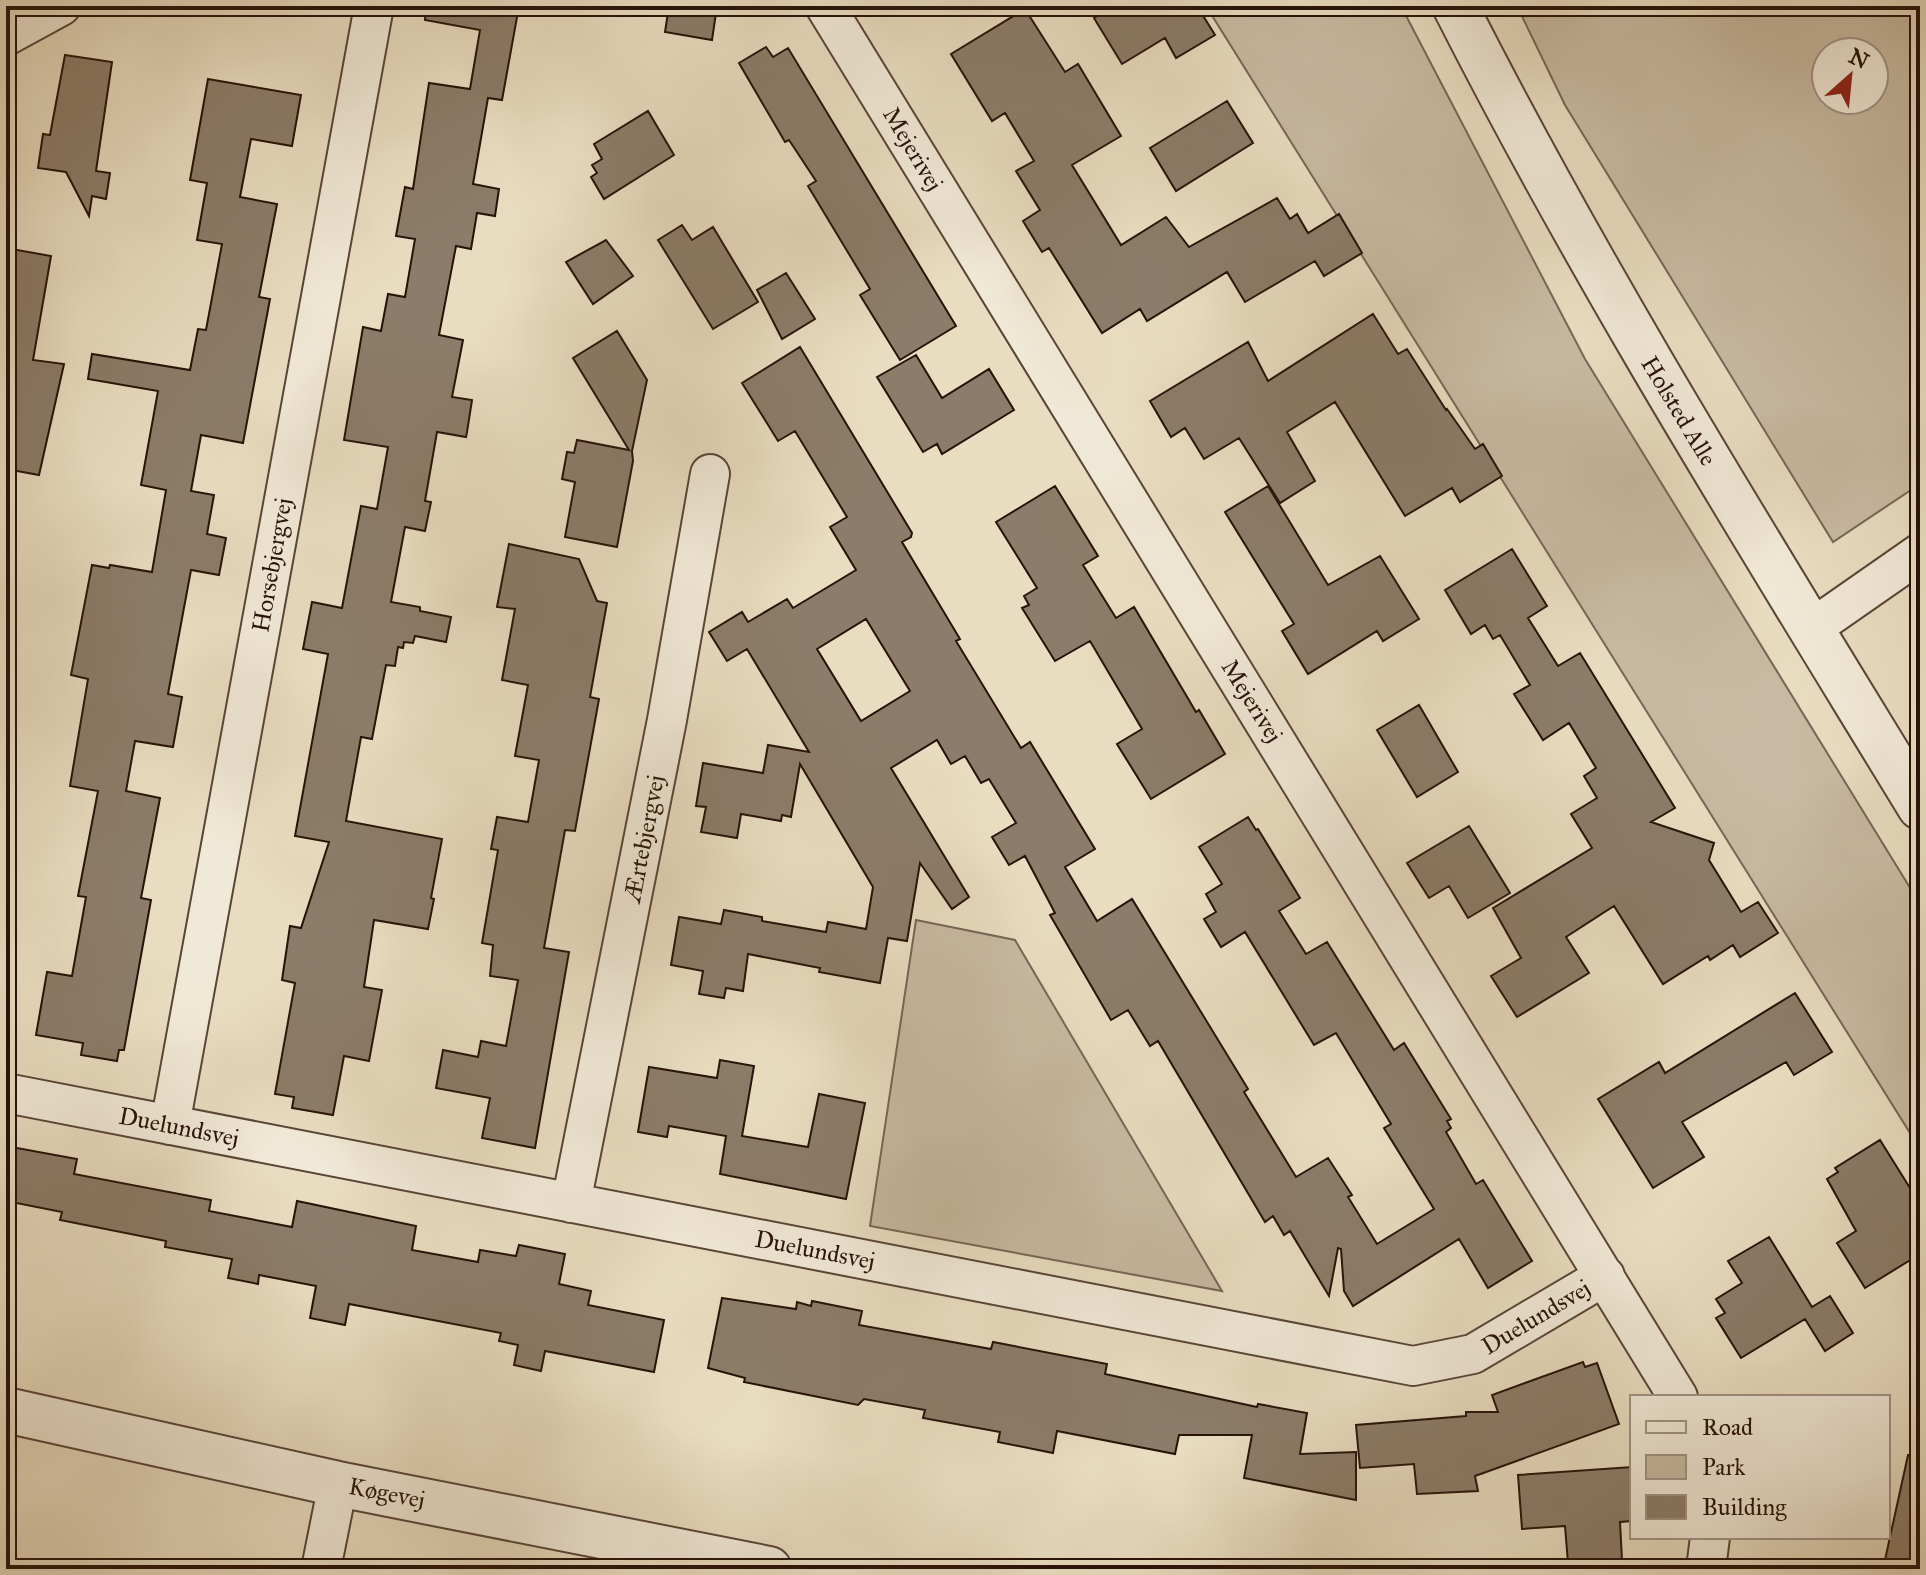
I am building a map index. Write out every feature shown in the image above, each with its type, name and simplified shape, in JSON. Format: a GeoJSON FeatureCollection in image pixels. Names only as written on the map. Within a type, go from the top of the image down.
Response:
{"type":"FeatureCollection","features":[{"type":"Feature","properties":{"kind":"street"},"geometry":{"type":"LineString","coordinates":[[6,36],[61,6]]}},
{"type":"Feature","properties":{"kind":"street","name":"Horsebjergvej"},"geometry":{"type":"LineString","coordinates":[[170,1125],[374,6]]}},
{"type":"Feature","properties":{"kind":"street","name":"Mejerivej"},"geometry":{"type":"LineString","coordinates":[[825,6],[1677,1395]]}},
{"type":"Feature","properties":{"kind":"street","name":"Holsted Alle"},"geometry":{"type":"LineString","coordinates":[[1455,6],[1514,121],[1645,356],[1920,807]]}},
{"type":"Feature","properties":{"kind":"street","name":"Ærtebjergvej"},"geometry":{"type":"LineString","coordinates":[[571,1203],[667,720],[710,474]]}},
{"type":"Feature","properties":{"kind":"street"},"geometry":{"type":"LineString","coordinates":[[1811,629],[1920,553]]}},
{"type":"Feature","properties":{"kind":"street","name":"Duelundsvej"},"geometry":{"type":"LineString","coordinates":[[6,1093],[1413,1366],[1473,1354],[1605,1276]]}},
{"type":"Feature","properties":{"kind":"street","name":"Køgevej"},"geometry":{"type":"LineString","coordinates":[[6,1410],[338,1484],[769,1569]]}},
{"type":"Feature","properties":{"kind":"street"},"geometry":{"type":"LineString","coordinates":[[321,1569],[338,1484]]}},
{"type":"Feature","properties":{"kind":"street"},"geometry":{"type":"LineString","coordinates":[[1706,1569],[1710,1539]]}},
{"type":"Feature","properties":{"kind":"green space"},"geometry":{"type":"Polygon","coordinates":[[[1206,6],[1401,6],[1585,359],[1920,904],[1920,1149],[1206,6]]]}},
{"type":"Feature","properties":{"kind":"green space"},"geometry":{"type":"Polygon","coordinates":[[[1517,6],[1920,6],[1920,484],[1833,542],[1565,105],[1517,6]]]}},
{"type":"Feature","properties":{"kind":"green space"},"geometry":{"type":"Polygon","coordinates":[[[916,920],[1015,940],[1222,1291],[870,1226],[916,920]]]}},
{"type":"Feature","properties":{"kind":"building"},"geometry":{"type":"Polygon","coordinates":[[[426,6],[519,6],[502,100],[488,98],[473,184],[499,189],[495,216],[477,213],[471,249],[456,246],[439,335],[463,340],[452,397],[472,400],[466,437],[437,432],[425,501],[431,502],[425,531],[405,527],[391,602],[451,617],[446,642],[415,636],[413,643],[404,642],[403,648],[398,647],[395,666],[386,665],[372,739],[361,737],[346,821],[442,839],[431,898],[434,899],[428,929],[374,920],[364,987],[382,990],[369,1061],[344,1056],[333,1115],[292,1108],[294,1097],[275,1094],[295,983],[282,980],[290,926],[301,928],[329,842],[295,836],[328,654],[303,649],[312,602],[342,608],[361,506],[377,509],[388,447],[344,440],[363,327],[381,331],[388,294],[405,297],[415,239],[396,236],[405,187],[413,189],[429,83],[470,89],[480,30],[425,20],[426,6]]]}},
{"type":"Feature","properties":{"kind":"building"},"geometry":{"type":"Polygon","coordinates":[[[669,6],[717,6],[712,40],[665,32],[669,6]]]}},
{"type":"Feature","properties":{"kind":"building"},"geometry":{"type":"Polygon","coordinates":[[[1113,6],[1197,6],[1215,35],[1176,58],[1165,38],[1122,64],[1094,18],[1113,6]]]}},
{"type":"Feature","properties":{"kind":"building"},"geometry":{"type":"Polygon","coordinates":[[[1025,9],[1065,72],[1078,64],[1121,136],[1072,165],[1121,245],[1166,217],[1189,247],[1277,198],[1290,219],[1297,214],[1308,233],[1339,214],[1362,253],[1324,276],[1315,261],[1245,302],[1227,272],[1147,321],[1140,309],[1102,333],[1049,248],[1042,252],[1023,221],[1040,210],[1016,171],[1034,161],[1005,113],[992,121],[951,54],[1025,9]]]}},
{"type":"Feature","properties":{"kind":"building"},"geometry":{"type":"Polygon","coordinates":[[[766,47],[773,57],[788,48],[956,326],[900,360],[860,295],[870,289],[808,186],[816,181],[789,140],[785,142],[739,63],[766,47]]]}},
{"type":"Feature","properties":{"kind":"building"},"geometry":{"type":"Polygon","coordinates":[[[65,55],[112,62],[96,171],[110,173],[106,199],[92,196],[89,216],[66,172],[38,168],[43,134],[50,135],[65,55]]]}},
{"type":"Feature","properties":{"kind":"building"},"geometry":{"type":"Polygon","coordinates":[[[208,79],[301,95],[292,146],[251,139],[240,197],[277,204],[259,297],[270,299],[243,443],[201,435],[191,491],[214,495],[207,534],[226,538],[219,575],[191,570],[168,694],[182,697],[173,747],[135,741],[126,791],[160,798],[141,898],[151,900],[124,1050],[119,1050],[117,1061],[81,1055],[83,1043],[36,1035],[47,972],[72,976],[86,897],[78,896],[98,791],[70,786],[88,679],[71,675],[92,565],[152,572],[166,490],[141,485],[158,391],[88,379],[92,354],[190,370],[198,329],[206,330],[222,244],[197,240],[207,183],[190,180],[208,79]]]}},
{"type":"Feature","properties":{"kind":"building"},"geometry":{"type":"Polygon","coordinates":[[[1227,101],[1253,143],[1176,191],[1150,148],[1227,101]]]}},
{"type":"Feature","properties":{"kind":"building"},"geometry":{"type":"Polygon","coordinates":[[[648,111],[674,155],[604,199],[591,177],[597,173],[592,165],[602,159],[594,144],[648,111]]]}},
{"type":"Feature","properties":{"kind":"building"},"geometry":{"type":"Polygon","coordinates":[[[682,225],[692,240],[713,227],[758,302],[713,329],[658,240],[682,225]]]}},
{"type":"Feature","properties":{"kind":"building"},"geometry":{"type":"Polygon","coordinates":[[[606,240],[633,276],[593,304],[566,262],[606,240]]]}},
{"type":"Feature","properties":{"kind":"building"},"geometry":{"type":"Polygon","coordinates":[[[6,248],[51,256],[33,360],[64,364],[39,475],[6,469],[9,428],[6,427],[6,248]]]}},
{"type":"Feature","properties":{"kind":"building"},"geometry":{"type":"Polygon","coordinates":[[[786,273],[815,319],[782,339],[757,290],[786,273]]]}},
{"type":"Feature","properties":{"kind":"building"},"geometry":{"type":"Polygon","coordinates":[[[1373,314],[1398,354],[1407,349],[1475,449],[1483,444],[1502,476],[1460,502],[1452,488],[1405,516],[1335,402],[1287,432],[1315,481],[1280,503],[1239,438],[1204,459],[1185,428],[1171,437],[1150,401],[1248,342],[1268,381],[1373,314]]]}},
{"type":"Feature","properties":{"kind":"building"},"geometry":{"type":"Polygon","coordinates":[[[617,331],[647,380],[617,547],[565,537],[575,482],[562,479],[567,452],[574,453],[577,440],[629,450],[573,358],[617,331]]]}},
{"type":"Feature","properties":{"kind":"building"},"geometry":{"type":"Polygon","coordinates":[[[800,347],[912,533],[902,542],[960,639],[956,641],[1021,748],[1030,742],[1095,849],[1065,867],[1097,921],[1132,899],[1248,1089],[1244,1092],[1296,1177],[1328,1158],[1352,1195],[1348,1197],[1377,1244],[1434,1209],[1384,1128],[1391,1124],[1336,1033],[1314,1045],[1245,932],[1221,947],[1204,919],[1216,912],[1206,894],[1222,884],[1199,847],[1248,817],[1300,898],[1279,911],[1306,954],[1327,942],[1394,1050],[1404,1043],[1451,1119],[1447,1121],[1451,1128],[1446,1132],[1476,1184],[1483,1180],[1532,1261],[1488,1288],[1459,1239],[1353,1306],[1344,1291],[1341,1249],[1338,1248],[1329,1296],[1290,1231],[1284,1235],[1273,1216],[1265,1222],[1158,1041],[1150,1046],[1128,1010],[1111,1020],[1050,915],[1055,913],[1025,856],[1009,865],[992,837],[1016,823],[989,779],[981,783],[965,756],[951,764],[937,740],[891,768],[969,897],[952,909],[920,863],[907,941],[888,938],[880,983],[748,954],[743,991],[726,988],[724,998],[699,994],[703,971],[671,965],[679,917],[721,924],[724,910],[762,917],[762,921],[826,932],[828,922],[866,929],[873,887],[800,764],[791,817],[782,815],[781,821],[741,814],[737,838],[701,832],[706,807],[696,806],[703,763],[763,773],[768,745],[809,752],[747,649],[727,661],[709,632],[742,612],[748,622],[787,599],[793,608],[856,570],[830,527],[847,517],[795,431],[778,441],[742,383],[800,347]],[[866,619],[817,649],[861,721],[910,691],[866,619]]]}},
{"type":"Feature","properties":{"kind":"building"},"geometry":{"type":"Polygon","coordinates":[[[916,355],[942,398],[989,369],[1014,410],[942,454],[937,444],[923,452],[877,377],[916,355]]]}},
{"type":"Feature","properties":{"kind":"building"},"geometry":{"type":"Polygon","coordinates":[[[1055,486],[1098,556],[1083,565],[1116,618],[1134,607],[1196,712],[1199,710],[1225,754],[1151,799],[1117,744],[1142,729],[1090,641],[1055,661],[1022,608],[1029,605],[1024,596],[1037,588],[996,522],[1055,486]]]}},
{"type":"Feature","properties":{"kind":"building"},"geometry":{"type":"Polygon","coordinates":[[[1268,486],[1328,585],[1380,556],[1419,619],[1383,641],[1377,631],[1308,674],[1282,631],[1294,624],[1225,512],[1268,486]]]}},
{"type":"Feature","properties":{"kind":"building"},"geometry":{"type":"Polygon","coordinates":[[[509,544],[579,559],[597,601],[607,603],[590,697],[599,699],[575,831],[565,830],[544,948],[569,952],[535,1148],[482,1138],[490,1098],[436,1088],[443,1050],[478,1057],[481,1041],[506,1046],[518,980],[490,976],[493,945],[482,943],[498,850],[491,849],[497,817],[528,822],[539,760],[515,756],[528,685],[502,680],[515,609],[497,607],[509,544]]]}},
{"type":"Feature","properties":{"kind":"building"},"geometry":{"type":"Polygon","coordinates":[[[1512,549],[1547,606],[1528,618],[1558,666],[1580,653],[1675,808],[1651,822],[1714,843],[1709,860],[1741,912],[1758,902],[1778,933],[1740,957],[1733,945],[1710,960],[1708,956],[1663,984],[1614,906],[1566,937],[1589,973],[1517,1017],[1491,976],[1521,958],[1493,908],[1592,848],[1571,814],[1597,798],[1584,776],[1596,768],[1569,723],[1543,740],[1514,694],[1530,685],[1500,635],[1493,639],[1485,625],[1471,634],[1445,590],[1512,549]]]}},
{"type":"Feature","properties":{"kind":"building"},"geometry":{"type":"Polygon","coordinates":[[[1419,705],[1458,772],[1417,797],[1377,730],[1419,705]]]}},
{"type":"Feature","properties":{"kind":"building"},"geometry":{"type":"Polygon","coordinates":[[[1469,826],[1510,893],[1468,918],[1449,886],[1429,898],[1407,863],[1469,826]]]}},
{"type":"Feature","properties":{"kind":"building"},"geometry":{"type":"Polygon","coordinates":[[[1795,993],[1832,1052],[1794,1075],[1786,1062],[1682,1122],[1704,1157],[1653,1188],[1598,1099],[1659,1062],[1665,1073],[1795,993]]]}},
{"type":"Feature","properties":{"kind":"building"},"geometry":{"type":"Polygon","coordinates":[[[720,1060],[754,1066],[742,1136],[808,1147],[819,1094],[865,1103],[846,1199],[720,1174],[726,1136],[669,1126],[667,1137],[638,1132],[649,1067],[717,1078],[720,1060]]]}},
{"type":"Feature","properties":{"kind":"building"},"geometry":{"type":"Polygon","coordinates":[[[1880,1140],[1920,1204],[1920,1254],[1865,1288],[1837,1243],[1856,1231],[1827,1179],[1838,1172],[1835,1168],[1880,1140]]]}},
{"type":"Feature","properties":{"kind":"building"},"geometry":{"type":"Polygon","coordinates":[[[6,1146],[77,1159],[74,1174],[211,1200],[209,1211],[292,1227],[297,1201],[416,1226],[412,1250],[478,1262],[480,1250],[516,1256],[519,1245],[565,1254],[559,1284],[591,1291],[588,1305],[664,1320],[654,1372],[545,1351],[541,1371],[514,1365],[518,1345],[499,1341],[501,1333],[349,1304],[345,1325],[310,1318],[316,1286],[259,1275],[258,1284],[228,1278],[232,1259],[165,1247],[166,1241],[60,1220],[62,1212],[6,1201],[6,1146]]]}},
{"type":"Feature","properties":{"kind":"building"},"geometry":{"type":"Polygon","coordinates":[[[1769,1237],[1812,1307],[1830,1296],[1853,1333],[1825,1351],[1805,1319],[1741,1358],[1716,1318],[1725,1313],[1716,1299],[1742,1283],[1728,1261],[1769,1237]]]}},
{"type":"Feature","properties":{"kind":"building"},"geometry":{"type":"Polygon","coordinates":[[[722,1298],[796,1309],[797,1302],[811,1306],[812,1301],[862,1311],[859,1325],[991,1349],[993,1342],[1107,1364],[1105,1374],[1257,1407],[1258,1404],[1307,1413],[1300,1454],[1356,1452],[1356,1500],[1244,1478],[1252,1435],[1179,1435],[1175,1454],[1057,1431],[1053,1453],[998,1442],[1000,1432],[923,1418],[925,1410],[864,1399],[858,1405],[744,1382],[745,1378],[708,1368],[722,1298]]]}},
{"type":"Feature","properties":{"kind":"building"},"geometry":{"type":"Polygon","coordinates":[[[1583,1362],[1585,1367],[1597,1363],[1619,1424],[1475,1476],[1478,1491],[1417,1494],[1414,1464],[1360,1468],[1356,1425],[1466,1416],[1466,1412],[1498,1412],[1492,1395],[1583,1362]]]}},
{"type":"Feature","properties":{"kind":"building"},"geometry":{"type":"Polygon","coordinates":[[[1908,1455],[1920,1456],[1920,1569],[1883,1569],[1908,1455]]]}},
{"type":"Feature","properties":{"kind":"building"},"geometry":{"type":"Polygon","coordinates":[[[1630,1467],[1630,1521],[1620,1522],[1622,1560],[1568,1563],[1565,1526],[1522,1529],[1518,1475],[1630,1467]]]}}]}
